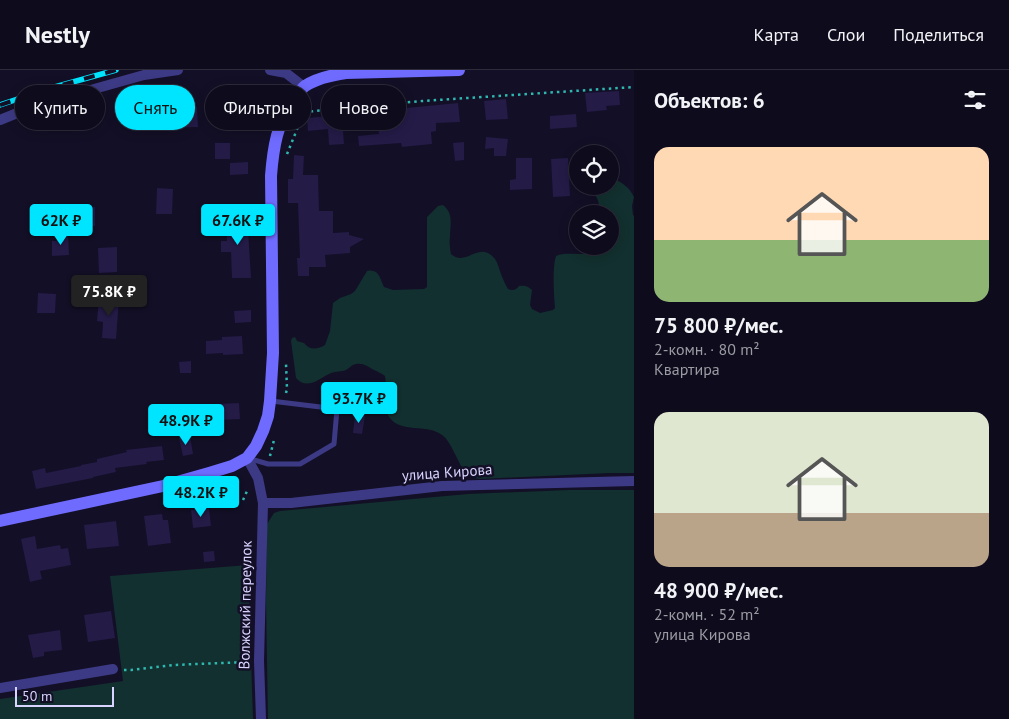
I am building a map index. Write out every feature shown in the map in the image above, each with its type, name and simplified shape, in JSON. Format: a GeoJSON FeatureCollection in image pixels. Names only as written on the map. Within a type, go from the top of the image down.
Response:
{"type":"FeatureCollection","features":[{"type":"Feature","properties":{"kind":"main road"},"geometry":{"type":"LineString","coordinates":[[307,85],[316,80],[346,72],[459,70]]}},
{"type":"Feature","properties":{"kind":"main road"},"geometry":{"type":"LineString","coordinates":[[0,521],[163,486],[232,466],[247,458],[256,446],[268,416],[270,401],[273,354],[271,176],[273,150],[278,130]]}},
{"type":"Feature","properties":{"kind":"street"},"geometry":{"type":"LineString","coordinates":[[0,120],[37,105],[144,75],[178,70]]}},
{"type":"Feature","properties":{"kind":"street"},"geometry":{"type":"LineString","coordinates":[[270,70],[286,72],[302,85]]}},
{"type":"Feature","properties":{"kind":"street","name":"Волжский переулок"},"geometry":{"type":"LineString","coordinates":[[247,458],[258,478],[263,503],[259,662],[261,719]]}},
{"type":"Feature","properties":{"kind":"street","name":"улица Кирова"},"geometry":{"type":"LineString","coordinates":[[263,503],[291,503],[442,486],[634,481]]}},
{"type":"Feature","properties":{"kind":"street"},"geometry":{"type":"LineString","coordinates":[[0,688],[113,669]]}},
{"type":"Feature","properties":{"kind":"lane"},"geometry":{"type":"LineString","coordinates":[[247,458],[268,464],[300,464],[334,444],[337,409],[270,401]]}},
{"type":"Feature","properties":{"kind":"path"},"geometry":{"type":"LineString","coordinates":[[287,154],[304,112],[431,100],[634,87]]}},
{"type":"Feature","properties":{"kind":"path"},"geometry":{"type":"LineString","coordinates":[[283,402],[287,389],[286,361]]}},
{"type":"Feature","properties":{"kind":"path"},"geometry":{"type":"LineString","coordinates":[[268,464],[275,438]]}},
{"type":"Feature","properties":{"kind":"path"},"geometry":{"type":"LineString","coordinates":[[113,669],[131,670],[173,665],[259,662]]}},
{"type":"Feature","properties":{"kind":"green space"},"geometry":{"type":"Polygon","coordinates":[[[619,181],[630,190],[634,197],[632,206],[634,216],[634,473],[480,479],[471,477],[465,472],[442,435],[436,431],[400,425],[389,417],[385,407],[386,381],[385,376],[381,373],[364,365],[356,364],[346,370],[331,373],[314,382],[300,382],[296,378],[292,338],[295,337],[297,341],[311,348],[325,345],[330,331],[333,303],[355,291],[367,271],[371,270],[377,273],[384,287],[393,290],[424,289],[427,287],[427,217],[438,206],[443,205],[449,212],[451,254],[462,258],[478,252],[489,254],[495,259],[508,289],[514,290],[519,286],[525,286],[532,290],[530,305],[532,309],[540,313],[555,308],[554,274],[556,256],[561,254],[619,255],[619,205],[599,205],[595,195],[619,195],[619,181]]]}},
{"type":"Feature","properties":{"kind":"green space"},"geometry":{"type":"Polygon","coordinates":[[[569,490],[634,490],[634,719],[268,719],[267,524],[274,513],[468,494],[569,490]]]}},
{"type":"Feature","properties":{"kind":"green space"},"geometry":{"type":"Polygon","coordinates":[[[248,565],[253,719],[0,719],[0,699],[123,681],[110,576],[248,565]]]}},
{"type":"Feature","properties":{"kind":"building"},"geometry":{"type":"Polygon","coordinates":[[[619,91],[620,105],[606,106],[607,110],[587,112],[585,93],[619,91]]]}},
{"type":"Feature","properties":{"kind":"building"},"geometry":{"type":"Polygon","coordinates":[[[506,99],[508,119],[486,120],[484,101],[506,99]]]}},
{"type":"Feature","properties":{"kind":"building"},"geometry":{"type":"Polygon","coordinates":[[[458,103],[460,122],[436,123],[436,131],[431,132],[432,144],[402,147],[401,143],[359,146],[358,136],[379,134],[378,130],[406,130],[406,108],[458,103]]]}},
{"type":"Feature","properties":{"kind":"building"},"geometry":{"type":"Polygon","coordinates":[[[195,107],[197,107],[198,127],[195,127],[195,107]]]}},
{"type":"Feature","properties":{"kind":"building"},"geometry":{"type":"Polygon","coordinates":[[[576,114],[577,127],[550,129],[550,116],[576,114]]]}},
{"type":"Feature","properties":{"kind":"building"},"geometry":{"type":"Polygon","coordinates":[[[321,117],[321,130],[308,131],[311,130],[311,118],[321,117]]]}},
{"type":"Feature","properties":{"kind":"building"},"geometry":{"type":"Polygon","coordinates":[[[328,130],[343,130],[344,144],[329,145],[328,130]]]}},
{"type":"Feature","properties":{"kind":"building"},"geometry":{"type":"Polygon","coordinates":[[[486,137],[508,139],[506,156],[494,156],[494,148],[485,149],[486,137]]]}},
{"type":"Feature","properties":{"kind":"building"},"geometry":{"type":"Polygon","coordinates":[[[464,142],[464,160],[455,161],[453,143],[464,142]]]}},
{"type":"Feature","properties":{"kind":"building"},"geometry":{"type":"Polygon","coordinates":[[[215,143],[230,143],[230,159],[215,159],[215,143]]]}},
{"type":"Feature","properties":{"kind":"building"},"geometry":{"type":"Polygon","coordinates":[[[294,155],[304,156],[303,175],[318,175],[319,211],[333,211],[333,233],[349,232],[349,235],[364,239],[350,247],[350,253],[325,255],[326,267],[309,267],[309,276],[298,276],[297,258],[300,258],[298,203],[288,203],[288,179],[293,179],[294,155]]]}},
{"type":"Feature","properties":{"kind":"building"},"geometry":{"type":"Polygon","coordinates":[[[516,158],[532,158],[532,189],[510,190],[510,180],[516,179],[516,158]]]}},
{"type":"Feature","properties":{"kind":"building"},"geometry":{"type":"Polygon","coordinates":[[[568,158],[570,196],[553,197],[551,159],[568,158]]]}},
{"type":"Feature","properties":{"kind":"building"},"geometry":{"type":"Polygon","coordinates":[[[248,162],[248,174],[230,175],[230,163],[248,162]]]}},
{"type":"Feature","properties":{"kind":"building"},"geometry":{"type":"Polygon","coordinates":[[[157,188],[173,189],[172,214],[156,214],[157,188]]]}},
{"type":"Feature","properties":{"kind":"building"},"geometry":{"type":"Polygon","coordinates":[[[95,207],[95,226],[82,226],[81,208],[95,207]]]}},
{"type":"Feature","properties":{"kind":"building"},"geometry":{"type":"Polygon","coordinates":[[[247,214],[251,278],[232,278],[231,252],[221,252],[221,241],[227,241],[227,215],[247,214]]]}},
{"type":"Feature","properties":{"kind":"building"},"geometry":{"type":"Polygon","coordinates":[[[68,234],[69,255],[52,256],[52,241],[58,241],[58,235],[68,234]]]}},
{"type":"Feature","properties":{"kind":"building"},"geometry":{"type":"Polygon","coordinates":[[[117,247],[117,272],[99,273],[98,248],[117,247]]]}},
{"type":"Feature","properties":{"kind":"building"},"geometry":{"type":"Polygon","coordinates":[[[38,293],[56,294],[55,313],[37,313],[38,293]]]}},
{"type":"Feature","properties":{"kind":"building"},"geometry":{"type":"Polygon","coordinates":[[[99,298],[119,299],[116,339],[102,338],[103,322],[97,321],[99,298]]]}},
{"type":"Feature","properties":{"kind":"building"},"geometry":{"type":"Polygon","coordinates":[[[251,310],[251,322],[235,323],[234,311],[251,310]]]}},
{"type":"Feature","properties":{"kind":"building"},"geometry":{"type":"Polygon","coordinates":[[[242,336],[243,354],[206,354],[206,341],[222,340],[222,337],[242,336]]]}},
{"type":"Feature","properties":{"kind":"building"},"geometry":{"type":"Polygon","coordinates":[[[191,361],[191,373],[180,373],[179,362],[191,361]]]}},
{"type":"Feature","properties":{"kind":"building"},"geometry":{"type":"Polygon","coordinates":[[[239,403],[240,419],[218,420],[218,404],[239,403]]]}},
{"type":"Feature","properties":{"kind":"building"},"geometry":{"type":"Polygon","coordinates":[[[355,415],[365,416],[362,434],[353,433],[355,415]]]}},
{"type":"Feature","properties":{"kind":"building"},"geometry":{"type":"Polygon","coordinates":[[[190,436],[193,454],[183,456],[179,438],[190,436]]]}},
{"type":"Feature","properties":{"kind":"building"},"geometry":{"type":"Polygon","coordinates":[[[162,446],[164,460],[115,468],[116,472],[36,489],[32,471],[45,468],[46,473],[97,462],[97,459],[127,452],[126,450],[162,446]]]}},
{"type":"Feature","properties":{"kind":"building"},"geometry":{"type":"Polygon","coordinates":[[[209,508],[211,526],[193,528],[191,510],[209,508]]]}},
{"type":"Feature","properties":{"kind":"building"},"geometry":{"type":"Polygon","coordinates":[[[162,514],[163,520],[168,520],[171,543],[148,546],[144,516],[162,514]]]}},
{"type":"Feature","properties":{"kind":"building"},"geometry":{"type":"Polygon","coordinates":[[[116,521],[119,546],[87,549],[84,525],[116,521]]]}},
{"type":"Feature","properties":{"kind":"building"},"geometry":{"type":"Polygon","coordinates":[[[35,536],[37,549],[60,545],[61,549],[68,548],[71,565],[40,571],[42,579],[30,582],[21,539],[35,536]]]}},
{"type":"Feature","properties":{"kind":"building"},"geometry":{"type":"Polygon","coordinates":[[[214,551],[215,561],[204,562],[203,552],[214,551]]]}},
{"type":"Feature","properties":{"kind":"building"},"geometry":{"type":"Polygon","coordinates":[[[111,611],[115,638],[88,642],[84,615],[111,611]]]}},
{"type":"Feature","properties":{"kind":"building"},"geometry":{"type":"Polygon","coordinates":[[[60,630],[62,650],[44,652],[44,656],[33,658],[28,635],[60,630]]]}},
{"type":"Feature","properties":{"kind":"railway"},"geometry":{"type":"LineString","coordinates":[[0,105],[51,88],[116,70]]}}]}
